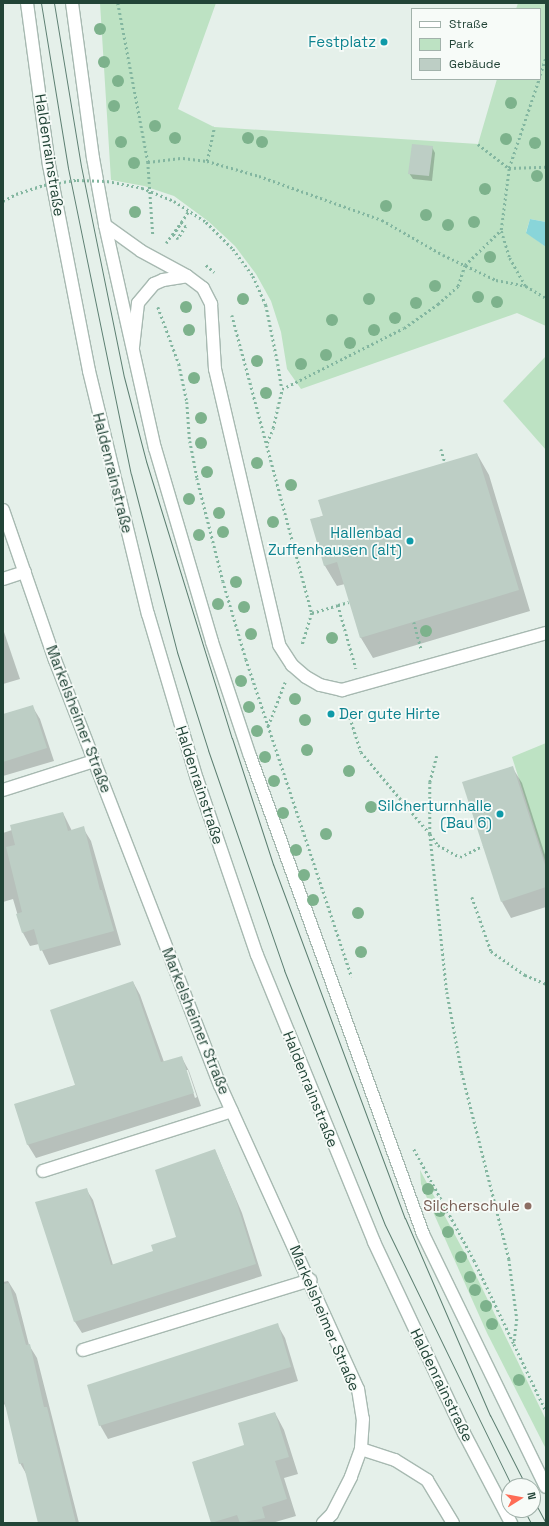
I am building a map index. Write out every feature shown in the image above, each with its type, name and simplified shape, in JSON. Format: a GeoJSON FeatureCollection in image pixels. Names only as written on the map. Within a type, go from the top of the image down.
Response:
{"type":"FeatureCollection","features":[{"type":"Feature","properties":{"kind":"main road","name":"Haldenrainstraße"},"geometry":{"type":"LineString","coordinates":[[27,3],[49,165],[91,378],[148,614],[198,779],[257,955],[368,1228],[460,1426],[511,1523]]}},
{"type":"Feature","properties":{"kind":"main road"},"geometry":{"type":"LineString","coordinates":[[72,3],[93,158],[105,225],[155,448],[212,642],[250,756],[369,1090],[423,1234],[546,1487]]}},
{"type":"Feature","properties":{"kind":"main road"},"geometry":{"type":"LineString","coordinates":[[105,225],[154,259],[187,276],[203,288],[211,304],[215,369],[279,645],[292,665],[320,685],[342,690],[362,687],[546,633]]}},
{"type":"Feature","properties":{"kind":"main road"},"geometry":{"type":"LineString","coordinates":[[133,350],[138,304],[154,284],[163,280],[187,276]]}},
{"type":"Feature","properties":{"kind":"main road","name":"Markelsheimer Straße"},"geometry":{"type":"LineString","coordinates":[[3,510],[94,760],[232,1111],[310,1280],[358,1389],[363,1419],[362,1449],[351,1477],[332,1514],[324,1523]]}},
{"type":"Feature","properties":{"kind":"main road"},"geometry":{"type":"LineString","coordinates":[[3,579],[25,572]]}},
{"type":"Feature","properties":{"kind":"main road"},"geometry":{"type":"LineString","coordinates":[[3,790],[94,760]]}},
{"type":"Feature","properties":{"kind":"main road"},"geometry":{"type":"LineString","coordinates":[[43,1171],[232,1111]]}},
{"type":"Feature","properties":{"kind":"main road"},"geometry":{"type":"LineString","coordinates":[[83,1350],[310,1280]]}},
{"type":"Feature","properties":{"kind":"main road"},"geometry":{"type":"LineString","coordinates":[[362,1449],[396,1460],[427,1480],[453,1523]]}},
{"type":"Feature","properties":{"kind":"path"},"geometry":{"type":"LineString","coordinates":[[118,3],[148,162],[154,259]]}},
{"type":"Feature","properties":{"kind":"path"},"geometry":{"type":"LineString","coordinates":[[541,72],[546,57]]}},
{"type":"Feature","properties":{"kind":"path"},"geometry":{"type":"LineString","coordinates":[[526,286],[509,257],[502,230],[509,168],[539,80]]}},
{"type":"Feature","properties":{"kind":"path"},"geometry":{"type":"LineString","coordinates":[[207,161],[214,127]]}},
{"type":"Feature","properties":{"kind":"path"},"geometry":{"type":"LineString","coordinates":[[478,144],[509,168],[546,167]]}},
{"type":"Feature","properties":{"kind":"path"},"geometry":{"type":"LineString","coordinates":[[148,162],[183,158],[207,161],[259,176],[382,220],[496,280],[526,286],[546,298]]}},
{"type":"Feature","properties":{"kind":"path"},"geometry":{"type":"LineString","coordinates":[[3,201],[44,185],[77,180],[107,181],[142,188],[189,210],[206,222],[233,249],[253,276],[266,305],[282,389],[273,428],[266,444]]}},
{"type":"Feature","properties":{"kind":"path"},"geometry":{"type":"LineString","coordinates":[[166,243],[181,222],[186,226],[178,239],[173,235],[181,223],[185,216],[189,210]]}},
{"type":"Feature","properties":{"kind":"path"},"geometry":{"type":"LineString","coordinates":[[282,389],[404,328],[438,304],[458,286],[465,265],[502,230]]}},
{"type":"Feature","properties":{"kind":"path"},"geometry":{"type":"LineString","coordinates":[[152,236],[172,246]]}},
{"type":"Feature","properties":{"kind":"path"},"geometry":{"type":"LineString","coordinates":[[200,262],[212,268],[216,275]]}},
{"type":"Feature","properties":{"kind":"path"},"geometry":{"type":"LineString","coordinates":[[154,284],[158,304],[179,364],[187,402],[190,442],[202,500],[242,644],[352,979]]}},
{"type":"Feature","properties":{"kind":"path"},"geometry":{"type":"LineString","coordinates":[[230,309],[312,613],[299,653],[292,665],[268,726]]}},
{"type":"Feature","properties":{"kind":"path"},"geometry":{"type":"LineString","coordinates":[[441,449],[445,462]]}},
{"type":"Feature","properties":{"kind":"path"},"geometry":{"type":"LineString","coordinates":[[312,613],[349,602]]}},
{"type":"Feature","properties":{"kind":"path"},"geometry":{"type":"LineString","coordinates":[[338,605],[362,687]]}},
{"type":"Feature","properties":{"kind":"path"},"geometry":{"type":"LineString","coordinates":[[414,622],[417,633]]}},
{"type":"Feature","properties":{"kind":"path"},"geometry":{"type":"LineString","coordinates":[[342,690],[361,752],[438,845],[460,857],[483,846]]}},
{"type":"Feature","properties":{"kind":"path"},"geometry":{"type":"LineString","coordinates":[[437,756],[430,782],[430,834],[451,1014],[462,1073],[509,1259],[517,1318],[514,1344]]}},
{"type":"Feature","properties":{"kind":"path"},"geometry":{"type":"LineString","coordinates":[[472,896],[491,951],[525,975],[546,984]]}},
{"type":"Feature","properties":{"kind":"path"},"geometry":{"type":"LineString","coordinates":[[413,1148],[474,1260],[546,1411]]}},
{"type":"Feature","properties":{"kind":"green space"},"geometry":{"type":"Polygon","coordinates":[[[100,3],[216,3],[178,109],[214,127],[478,144],[497,80],[541,80],[541,8],[516,8],[518,3],[546,3],[546,222],[530,219],[526,232],[546,247],[546,326],[517,313],[301,389],[287,369],[281,332],[271,301],[256,274],[235,246],[208,221],[174,196],[144,186],[111,180],[100,3]]]}},
{"type":"Feature","properties":{"kind":"green space"},"geometry":{"type":"Polygon","coordinates":[[[546,356],[546,450],[503,401],[546,356]]]}},
{"type":"Feature","properties":{"kind":"green space"},"geometry":{"type":"Polygon","coordinates":[[[546,743],[546,864],[512,757],[546,743]]]}},
{"type":"Feature","properties":{"kind":"green space"},"geometry":{"type":"Polygon","coordinates":[[[420,1170],[469,1261],[546,1420],[546,1449],[487,1333],[421,1184],[420,1170]]]}},
{"type":"Feature","properties":{"kind":"water"},"geometry":{"type":"Polygon","coordinates":[[[530,219],[546,222],[546,247],[526,233],[530,219]]]}},
{"type":"Feature","properties":{"kind":"building"},"geometry":{"type":"Polygon","coordinates":[[[412,144],[433,146],[429,176],[408,174],[412,144]]]}},
{"type":"Feature","properties":{"kind":"building","name":"Hallenbad Zuffenhausen (alt)"},"geometry":{"type":"Polygon","coordinates":[[[477,453],[519,590],[360,638],[337,562],[324,566],[310,519],[323,516],[318,500],[477,453]]]}},
{"type":"Feature","properties":{"kind":"building"},"geometry":{"type":"Polygon","coordinates":[[[33,705],[47,748],[3,762],[3,714],[33,705]]]}},
{"type":"Feature","properties":{"kind":"building","name":"Silcherturnhalle (Bau 6)"},"geometry":{"type":"Polygon","coordinates":[[[513,766],[546,868],[546,887],[501,902],[462,782],[513,766]]]}},
{"type":"Feature","properties":{"kind":"building"},"geometry":{"type":"Polygon","coordinates":[[[63,812],[68,831],[84,826],[100,890],[102,890],[114,931],[40,951],[34,929],[22,933],[16,914],[22,912],[6,847],[15,845],[10,825],[63,812]]]}},
{"type":"Feature","properties":{"kind":"building"},"geometry":{"type":"Polygon","coordinates":[[[133,981],[161,1062],[182,1056],[194,1093],[27,1145],[14,1104],[75,1085],[50,1010],[133,981]]]}},
{"type":"Feature","properties":{"kind":"building"},"geometry":{"type":"Polygon","coordinates":[[[215,1149],[236,1200],[256,1264],[74,1322],[35,1202],[87,1188],[111,1265],[153,1251],[151,1245],[176,1237],[155,1170],[215,1149]]]}},
{"type":"Feature","properties":{"kind":"building"},"geometry":{"type":"Polygon","coordinates":[[[9,1283],[26,1345],[30,1344],[44,1407],[47,1407],[76,1523],[38,1523],[23,1463],[19,1464],[3,1396],[3,1284],[9,1283]]]}},
{"type":"Feature","properties":{"kind":"building"},"geometry":{"type":"Polygon","coordinates":[[[278,1323],[291,1367],[99,1426],[87,1385],[278,1323]]]}},
{"type":"Feature","properties":{"kind":"building"},"geometry":{"type":"Polygon","coordinates":[[[275,1412],[289,1457],[275,1461],[287,1499],[262,1507],[265,1518],[240,1523],[237,1515],[211,1523],[192,1462],[244,1445],[238,1423],[275,1412]]]}},
{"type":"Feature","properties":{"kind":"tram line"},"geometry":{"type":"LineString","coordinates":[[41,3],[68,168],[131,474],[177,652],[208,750],[284,970],[385,1225],[508,1478]]}},
{"type":"Feature","properties":{"kind":"tram line"},"geometry":{"type":"LineString","coordinates":[[54,3],[81,166],[124,377],[146,461],[232,738],[273,864],[405,1218],[490,1415],[522,1478]]}},
{"type":"Feature","properties":{"kind":"tram line"},"geometry":{"type":"LineString","coordinates":[[541,1514],[546,1523]]}},
{"type":"Feature","properties":{"kind":"tram line"},"geometry":{"type":"LineString","coordinates":[[528,1518],[531,1523]]}},
{"type":"Feature","properties":{"kind":"place","name":"Festplatz"},"geometry":{"type":"Point","coordinates":[384,42]}},
{"type":"Feature","properties":{"kind":"place","name":"Hallenbad Zuffenhausen (alt)"},"geometry":{"type":"Point","coordinates":[410,541]}},
{"type":"Feature","properties":{"kind":"place","name":"Der gute Hirte"},"geometry":{"type":"Point","coordinates":[331,714]}},
{"type":"Feature","properties":{"kind":"place","name":"Silcherturnhalle (Bau 6)"},"geometry":{"type":"Point","coordinates":[500,814]}},
{"type":"Feature","properties":{"kind":"place","name":"Silcherschule"},"geometry":{"type":"Point","coordinates":[528,1206]}}]}
